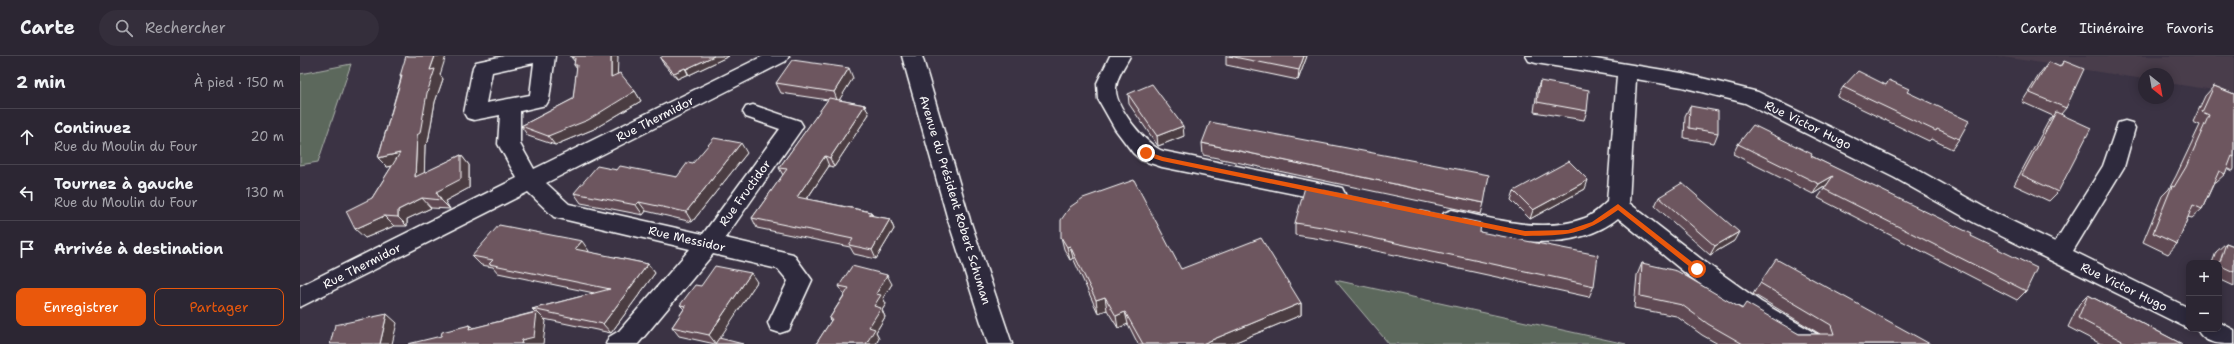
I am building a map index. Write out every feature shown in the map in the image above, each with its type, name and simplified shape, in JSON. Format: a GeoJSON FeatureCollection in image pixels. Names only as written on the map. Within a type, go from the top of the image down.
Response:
{"type":"FeatureCollection","features":[{"type":"Feature","properties":{"kind":"street"},"geometry":{"type":"LineString","coordinates":[[536,56],[483,67],[474,113],[539,100],[545,56]]}},
{"type":"Feature","properties":{"kind":"street","name":"Avenue du Président Robert Schuman"},"geometry":{"type":"LineString","coordinates":[[912,56],[959,220],[1000,344]]}},
{"type":"Feature","properties":{"kind":"street"},"geometry":{"type":"LineString","coordinates":[[1120,56],[1109,78],[1106,93],[1110,104],[1138,145],[1146,153],[1162,159],[1355,199]]}},
{"type":"Feature","properties":{"kind":"street","name":"Rue Victor Hugo"},"geometry":{"type":"LineString","coordinates":[[1536,56],[1682,80],[1757,100],[1896,168],[1980,216],[2186,318]]}},
{"type":"Feature","properties":{"kind":"street","name":"Rue Thermidor"},"geometry":{"type":"LineString","coordinates":[[300,297],[772,58]]}},
{"type":"Feature","properties":{"kind":"street"},"geometry":{"type":"LineString","coordinates":[[1432,214],[1525,234],[1568,232],[1594,224],[1618,206],[1628,72]]}},
{"type":"Feature","properties":{"kind":"street"},"geometry":{"type":"LineString","coordinates":[[510,106],[509,144],[530,181]]}},
{"type":"Feature","properties":{"kind":"street","name":"Rue Fructidor"},"geometry":{"type":"LineString","coordinates":[[618,344],[628,338],[708,244],[793,126],[753,112]]}},
{"type":"Feature","properties":{"kind":"street"},"geometry":{"type":"LineString","coordinates":[[2059,254],[2113,167],[2125,128]]}},
{"type":"Feature","properties":{"kind":"street","name":"Rue Messidor"},"geometry":{"type":"LineString","coordinates":[[530,181],[562,211],[785,261],[800,280],[780,323]]}},
{"type":"Feature","properties":{"kind":"street"},"geometry":{"type":"LineString","coordinates":[[1618,206],[1697,269],[1753,309],[1813,344]]}},
{"type":"Feature","properties":{"kind":"street"},"geometry":{"type":"LineString","coordinates":[[2215,332],[2234,341]]}},
{"type":"Feature","properties":{"kind":"shaded area"},"geometry":{"type":"Polygon","coordinates":[[[1997,56],[2234,56],[2234,93],[2174,84],[2174,68],[2138,68],[2138,78],[1997,56]]]}},
{"type":"Feature","properties":{"kind":"green space"},"geometry":{"type":"Polygon","coordinates":[[[351,64],[318,162],[300,165],[300,74],[351,64]]]}},
{"type":"Feature","properties":{"kind":"green space"},"geometry":{"type":"Polygon","coordinates":[[[1335,280],[1626,344],[1389,344],[1335,280]]]}},
{"type":"Feature","properties":{"kind":"building"},"geometry":{"type":"Polygon","coordinates":[[[406,56],[435,56],[430,70],[435,69],[427,93],[420,133],[417,135],[415,177],[461,155],[461,179],[436,192],[441,200],[422,198],[398,210],[398,217],[384,216],[355,229],[346,211],[372,198],[400,153],[378,158],[402,76],[400,76],[406,56]]]}},
{"type":"Feature","properties":{"kind":"building"},"geometry":{"type":"Polygon","coordinates":[[[571,56],[611,56],[611,77],[620,73],[635,91],[588,120],[548,136],[521,126],[573,99],[577,65],[574,65],[575,58],[571,56]]]}},
{"type":"Feature","properties":{"kind":"building"},"geometry":{"type":"Polygon","coordinates":[[[663,56],[714,56],[674,73],[660,58],[663,56]]]}},
{"type":"Feature","properties":{"kind":"building"},"geometry":{"type":"Polygon","coordinates":[[[1229,56],[1304,56],[1299,70],[1229,56]]]}},
{"type":"Feature","properties":{"kind":"building"},"geometry":{"type":"Polygon","coordinates":[[[792,60],[849,68],[834,92],[776,83],[792,60]]]}},
{"type":"Feature","properties":{"kind":"building"},"geometry":{"type":"Polygon","coordinates":[[[2064,61],[2084,69],[2066,108],[2030,93],[2049,62],[2060,67],[2064,61]]]}},
{"type":"Feature","properties":{"kind":"building"},"geometry":{"type":"Polygon","coordinates":[[[1858,71],[1886,85],[1889,80],[1909,89],[1907,92],[1969,121],[1959,139],[1937,129],[1936,131],[1843,87],[1858,71]]]}},
{"type":"Feature","properties":{"kind":"building"},"geometry":{"type":"Polygon","coordinates":[[[1540,81],[1589,90],[1587,111],[1537,102],[1540,81]]]}},
{"type":"Feature","properties":{"kind":"building"},"geometry":{"type":"Polygon","coordinates":[[[1152,84],[1183,126],[1157,136],[1128,94],[1152,84]]]}},
{"type":"Feature","properties":{"kind":"building"},"geometry":{"type":"Polygon","coordinates":[[[2214,86],[2234,94],[2234,157],[2232,156],[2225,174],[2219,171],[2202,209],[2193,205],[2177,244],[2153,233],[2172,186],[2174,187],[2186,167],[2209,115],[2202,112],[2214,86]]]}},
{"type":"Feature","properties":{"kind":"building"},"geometry":{"type":"Polygon","coordinates":[[[829,98],[865,105],[830,158],[825,156],[797,197],[871,212],[869,215],[890,219],[872,250],[849,245],[853,239],[752,218],[787,169],[779,168],[829,98]]]}},
{"type":"Feature","properties":{"kind":"building"},"geometry":{"type":"Polygon","coordinates":[[[1690,106],[1718,111],[1718,133],[1689,128],[1690,106]]]}},
{"type":"Feature","properties":{"kind":"building"},"geometry":{"type":"Polygon","coordinates":[[[2056,112],[2091,128],[2058,192],[2022,175],[2056,112]]]}},
{"type":"Feature","properties":{"kind":"building"},"geometry":{"type":"Polygon","coordinates":[[[1210,122],[1489,175],[1484,203],[1202,143],[1210,122]]]}},
{"type":"Feature","properties":{"kind":"building"},"geometry":{"type":"Polygon","coordinates":[[[1753,125],[1812,154],[1811,156],[1972,234],[1971,236],[2037,268],[2026,291],[1824,189],[1833,176],[1819,184],[1738,144],[1753,125]]]}},
{"type":"Feature","properties":{"kind":"building"},"geometry":{"type":"Polygon","coordinates":[[[714,138],[741,143],[686,212],[639,202],[636,205],[574,193],[597,166],[617,170],[620,166],[677,177],[688,162],[693,163],[714,138]]]}},
{"type":"Feature","properties":{"kind":"building"},"geometry":{"type":"Polygon","coordinates":[[[1569,161],[1588,180],[1533,210],[1514,191],[1569,161]]]}},
{"type":"Feature","properties":{"kind":"building"},"geometry":{"type":"Polygon","coordinates":[[[1134,180],[1181,269],[1261,238],[1301,303],[1202,344],[1143,344],[1125,312],[1116,316],[1105,297],[1096,300],[1070,246],[1067,247],[1061,237],[1061,220],[1070,207],[1083,198],[1134,180]]]}},
{"type":"Feature","properties":{"kind":"building"},"geometry":{"type":"Polygon","coordinates":[[[1682,183],[1739,232],[1715,246],[1659,197],[1682,183]]]}},
{"type":"Feature","properties":{"kind":"building"},"geometry":{"type":"Polygon","coordinates":[[[1305,187],[1481,223],[1480,232],[1598,255],[1594,286],[1322,227],[1295,223],[1305,187]]]}},
{"type":"Feature","properties":{"kind":"building"},"geometry":{"type":"Polygon","coordinates":[[[499,225],[582,241],[575,249],[648,264],[603,324],[532,309],[610,289],[489,264],[493,260],[472,256],[499,225]]]}},
{"type":"Feature","properties":{"kind":"building"},"geometry":{"type":"Polygon","coordinates":[[[2226,243],[2234,246],[2234,272],[2222,266],[2222,260],[2221,260],[2226,243]]]}},
{"type":"Feature","properties":{"kind":"building"},"geometry":{"type":"Polygon","coordinates":[[[1776,259],[1930,344],[1743,344],[1708,324],[1682,305],[1640,296],[1642,263],[1677,271],[1742,309],[1746,303],[1799,334],[1834,334],[1831,325],[1760,283],[1776,259]]]}},
{"type":"Feature","properties":{"kind":"building"},"geometry":{"type":"Polygon","coordinates":[[[715,266],[751,273],[709,335],[672,327],[686,306],[680,305],[695,285],[701,286],[715,266]]]}},
{"type":"Feature","properties":{"kind":"building"},"geometry":{"type":"Polygon","coordinates":[[[852,266],[887,275],[876,294],[881,295],[874,306],[881,308],[869,327],[875,329],[866,344],[816,344],[832,319],[829,319],[849,288],[839,286],[852,266]]]}},
{"type":"Feature","properties":{"kind":"building"},"geometry":{"type":"Polygon","coordinates":[[[2088,295],[2182,344],[2128,344],[2078,318],[2088,295]]]}},
{"type":"Feature","properties":{"kind":"building"},"geometry":{"type":"Polygon","coordinates":[[[537,312],[534,337],[522,340],[521,344],[408,344],[441,336],[442,332],[470,325],[469,329],[537,312]]]}},
{"type":"Feature","properties":{"kind":"building"},"geometry":{"type":"Polygon","coordinates":[[[387,314],[380,344],[330,344],[335,325],[387,314]]]}},
{"type":"Feature","properties":{"kind":"building"},"geometry":{"type":"Polygon","coordinates":[[[719,338],[743,344],[715,344],[719,338]]]}},
{"type":"Feature","properties":{"kind":"route"},"geometry":{"type":"LineString","coordinates":[[1146,153],[1162,159],[1525,234],[1568,232],[1594,224],[1618,206],[1697,269]]}}]}
